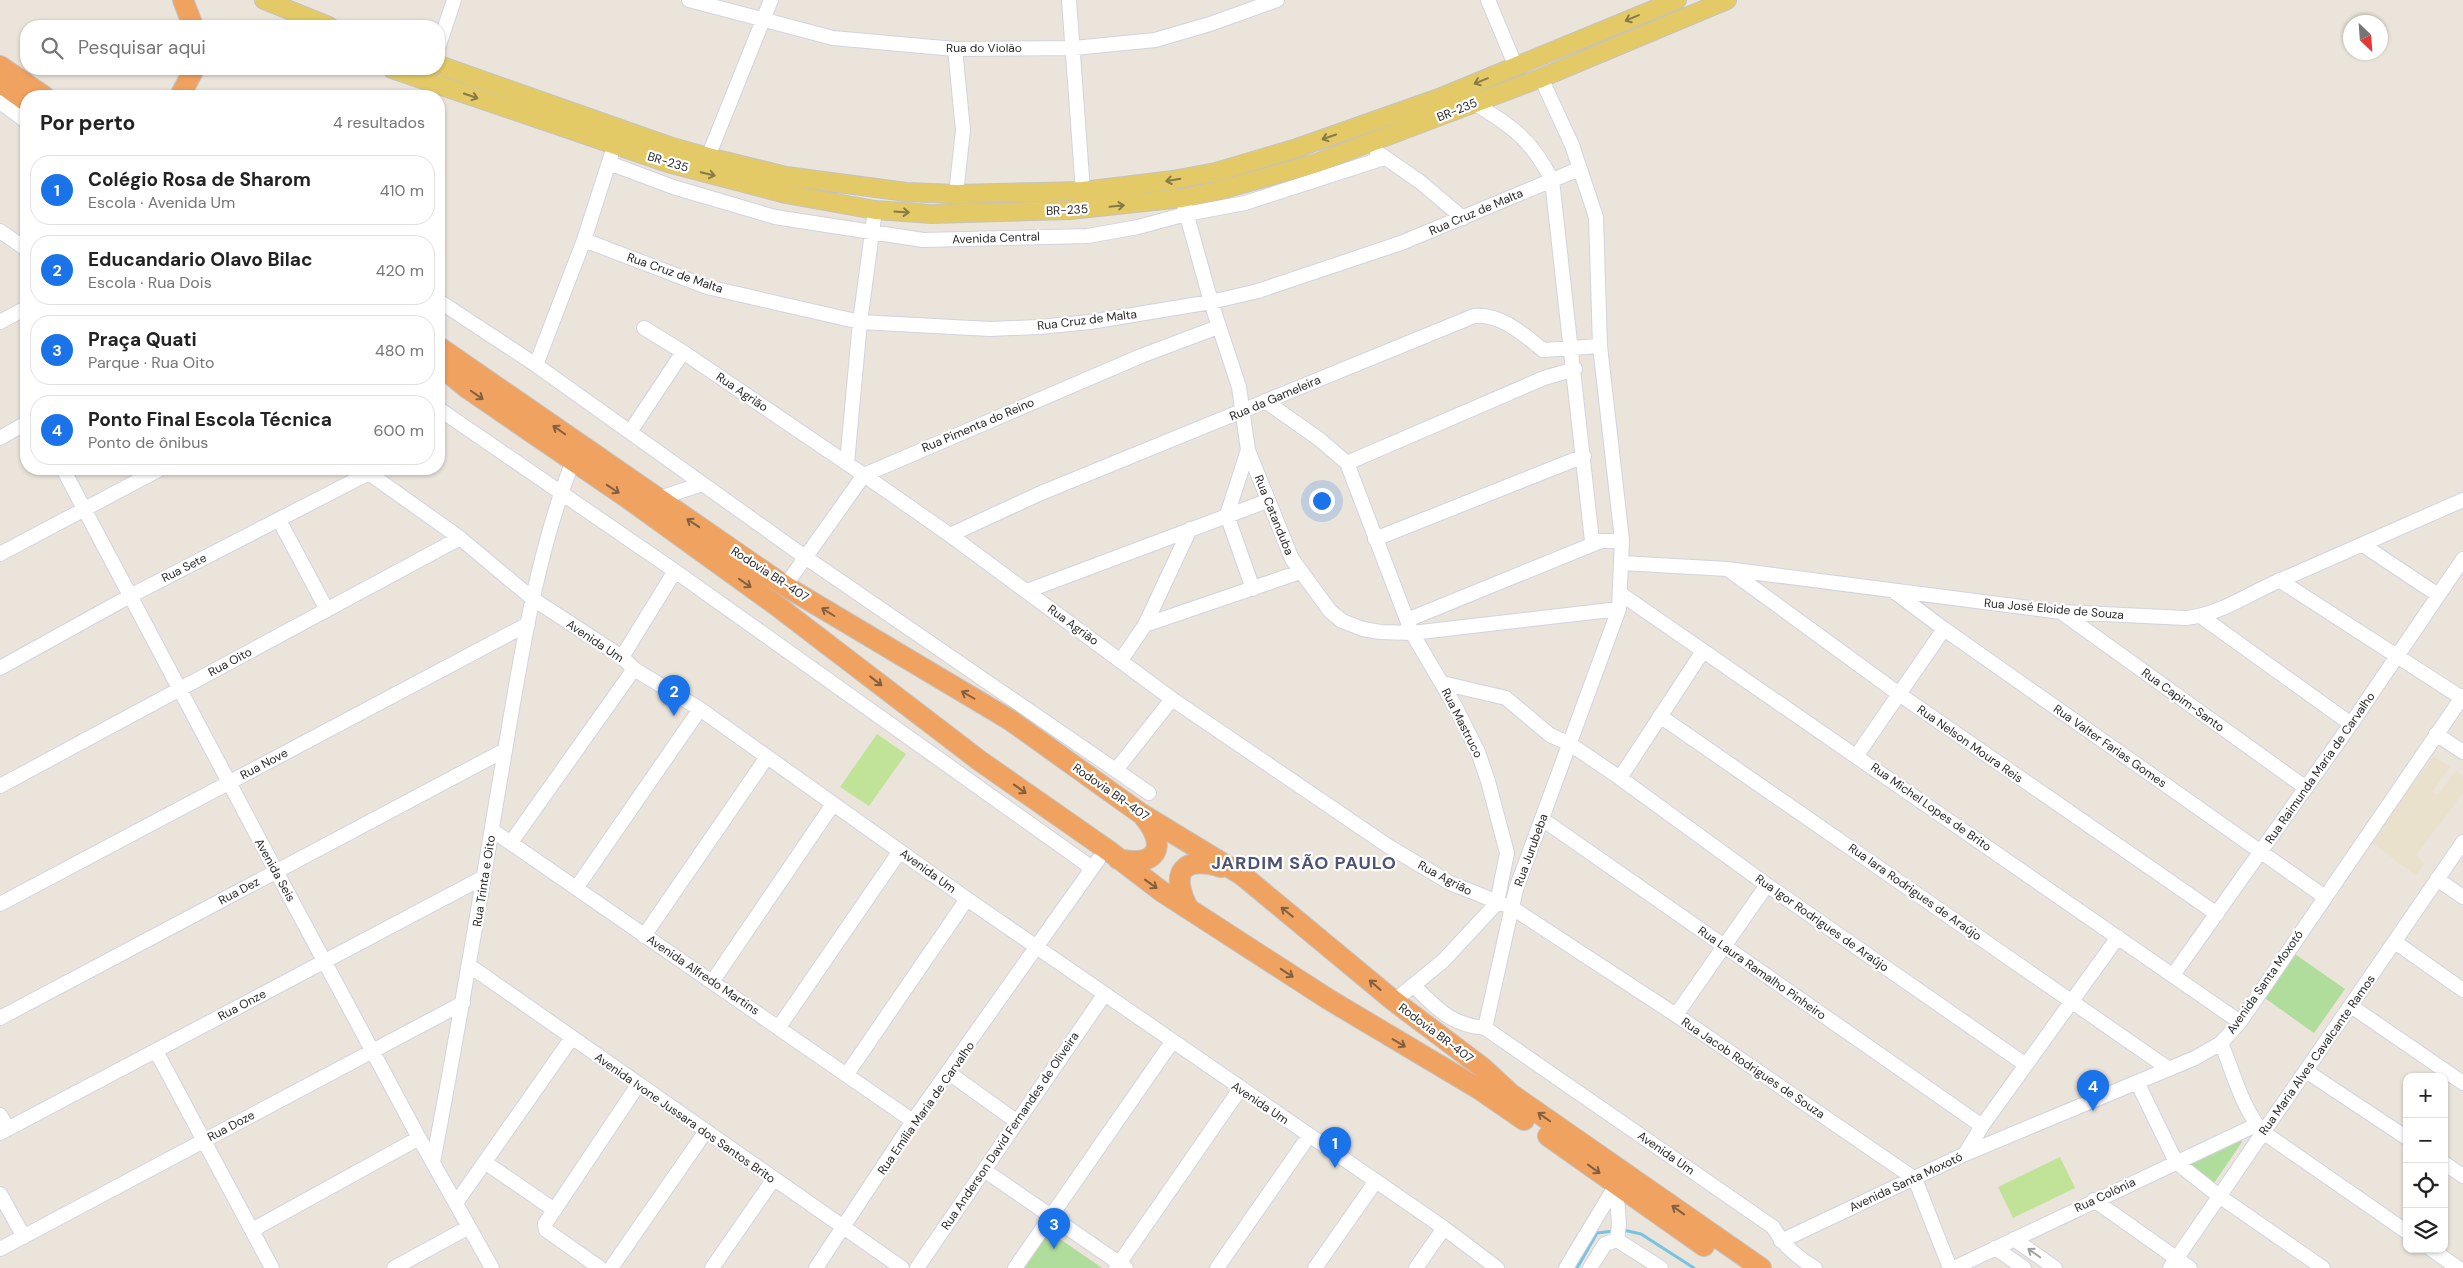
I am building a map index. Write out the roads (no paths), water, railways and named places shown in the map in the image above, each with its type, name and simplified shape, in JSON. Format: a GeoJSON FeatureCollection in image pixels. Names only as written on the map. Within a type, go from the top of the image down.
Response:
{"type":"FeatureCollection","features":[{"type":"Feature","properties":{"kind":"highway"},"geometry":{"type":"LineString","coordinates":[[182,0],[190,20]]}},
{"type":"Feature","properties":{"kind":"highway"},"geometry":{"type":"LineString","coordinates":[[0,66],[35,90]]}},
{"type":"Feature","properties":{"kind":"highway"},"geometry":{"type":"LineString","coordinates":[[183,90],[191,75]]}},
{"type":"Feature","properties":{"kind":"highway"},"geometry":{"type":"LineString","coordinates":[[0,82],[20,97]]}},
{"type":"Feature","properties":{"kind":"highway","name":"Rodovia BR-407"},"geometry":{"type":"LineString","coordinates":[[445,351],[657,499],[786,586],[870,638],[1010,720],[1140,813],[1242,875],[1394,1001],[1483,1068],[1511,1094],[1761,1268]]}},
{"type":"Feature","properties":{"kind":"highway","name":"Rodovia BR-407"},"geometry":{"type":"LineString","coordinates":[[445,370],[467,388],[776,605],[980,761],[1188,908],[1335,1004],[1479,1089],[1737,1268]]}},
{"type":"Feature","properties":{"kind":"highway"},"geometry":{"type":"LineString","coordinates":[[1118,859],[1140,862],[1150,859],[1154,855],[1158,845],[1152,827],[1140,813]]}},
{"type":"Feature","properties":{"kind":"highway"},"geometry":{"type":"LineString","coordinates":[[1188,908],[1180,893],[1179,879],[1181,873],[1187,867],[1201,862],[1208,863],[1242,875]]}},
{"type":"Feature","properties":{"kind":"main road"},"geometry":{"type":"LineString","coordinates":[[264,0],[314,20]]}},
{"type":"Feature","properties":{"kind":"main road","name":"BR-235"},"geometry":{"type":"LineString","coordinates":[[445,67],[708,157],[828,183],[886,190],[956,194],[1084,191],[1173,180],[1216,172],[1374,122],[1516,67],[1656,4],[1677,0]]}},
{"type":"Feature","properties":{"kind":"main road","name":"BR-235"},"geometry":{"type":"LineString","coordinates":[[410,75],[668,163],[786,194],[874,210],[932,214],[988,214],[1184,206],[1221,190],[1307,166],[1542,78],[1727,0]]}},
{"type":"Feature","properties":{"kind":"main road"},"geometry":{"type":"LineString","coordinates":[[1216,172],[1221,190]]}},
{"type":"Feature","properties":{"kind":"street"},"geometry":{"type":"LineString","coordinates":[[445,27],[454,0]]}},
{"type":"Feature","properties":{"kind":"street","name":"Rua do Violão"},"geometry":{"type":"LineString","coordinates":[[689,0],[764,22],[833,38],[955,49],[1074,48],[1155,40],[1170,37],[1277,0]]}},
{"type":"Feature","properties":{"kind":"street"},"geometry":{"type":"LineString","coordinates":[[708,157],[764,22],[771,0]]}},
{"type":"Feature","properties":{"kind":"street"},"geometry":{"type":"LineString","coordinates":[[1069,0],[1084,191]]}},
{"type":"Feature","properties":{"kind":"street"},"geometry":{"type":"LineString","coordinates":[[1488,0],[1516,67]]}},
{"type":"Feature","properties":{"kind":"street"},"geometry":{"type":"LineString","coordinates":[[955,49],[963,130],[956,194]]}},
{"type":"Feature","properties":{"kind":"street"},"geometry":{"type":"LineString","coordinates":[[1542,78],[1572,145],[1596,217],[1600,346]]}},
{"type":"Feature","properties":{"kind":"street"},"geometry":{"type":"LineString","coordinates":[[0,102],[20,117]]}},
{"type":"Feature","properties":{"kind":"street"},"geometry":{"type":"LineString","coordinates":[[1474,103],[1520,133],[1542,161],[1552,180],[1584,456],[1597,541]]}},
{"type":"Feature","properties":{"kind":"street"},"geometry":{"type":"LineString","coordinates":[[1368,144],[1384,158],[1419,181],[1463,218]]}},
{"type":"Feature","properties":{"kind":"street"},"geometry":{"type":"LineString","coordinates":[[536,364],[584,240],[615,145]]}},
{"type":"Feature","properties":{"kind":"street","name":"Avenida Central"},"geometry":{"type":"LineString","coordinates":[[609,163],[673,187],[776,217],[924,240],[1088,236],[1138,227],[1184,206],[1245,203],[1384,158]]}},
{"type":"Feature","properties":{"kind":"street","name":"Rua Cruz de Malta"},"geometry":{"type":"LineString","coordinates":[[584,240],[708,287],[860,322],[990,329],[1039,327],[1090,322],[1211,302],[1258,290],[1401,243],[1579,169]]}},
{"type":"Feature","properties":{"kind":"street","name":"Rua Catanduba"},"geometry":{"type":"LineString","coordinates":[[1184,206],[1218,327],[1239,387],[1248,450],[1283,541],[1300,572],[1330,611],[1342,621],[1363,629],[1380,632],[1409,626],[1619,609]]}},
{"type":"Feature","properties":{"kind":"street"},"geometry":{"type":"LineString","coordinates":[[848,463],[860,322],[874,210]]}},
{"type":"Feature","properties":{"kind":"street"},"geometry":{"type":"LineString","coordinates":[[0,231],[20,245]]}},
{"type":"Feature","properties":{"kind":"street"},"geometry":{"type":"LineString","coordinates":[[445,305],[536,364],[702,484],[1149,794]]}},
{"type":"Feature","properties":{"kind":"street"},"geometry":{"type":"LineString","coordinates":[[0,322],[20,311]]}},
{"type":"Feature","properties":{"kind":"street","name":"Rua da Gameleira"},"geometry":{"type":"LineString","coordinates":[[950,535],[1041,493],[1244,412],[1474,316],[1488,315],[1506,323],[1543,350],[1600,346]]}},
{"type":"Feature","properties":{"kind":"street","name":"Rua Pimenta do Reino"},"geometry":{"type":"LineString","coordinates":[[864,475],[1141,356],[1218,327]]}},
{"type":"Feature","properties":{"kind":"street","name":"Rua Agrião"},"geometry":{"type":"LineString","coordinates":[[644,328],[683,352],[848,463],[1122,660],[1172,699],[1388,846],[1450,883],[1504,905]]}},
{"type":"Feature","properties":{"kind":"street","name":"Rua Jurubeba"},"geometry":{"type":"LineString","coordinates":[[1485,1028],[1507,935],[1504,905],[1542,819],[1619,609],[1622,541],[1600,346]]}},
{"type":"Feature","properties":{"kind":"street"},"geometry":{"type":"LineString","coordinates":[[630,432],[683,352]]}},
{"type":"Feature","properties":{"kind":"street"},"geometry":{"type":"LineString","coordinates":[[1347,463],[1544,378],[1575,370]]}},
{"type":"Feature","properties":{"kind":"street"},"geometry":{"type":"LineString","coordinates":[[1265,402],[1319,439],[1347,463],[1409,626],[1442,683]]}},
{"type":"Feature","properties":{"kind":"street"},"geometry":{"type":"LineString","coordinates":[[445,413],[675,571],[622,657]]}},
{"type":"Feature","properties":{"kind":"street"},"geometry":{"type":"LineString","coordinates":[[0,438],[20,426]]}},
{"type":"Feature","properties":{"kind":"street"},"geometry":{"type":"LineString","coordinates":[[1248,450],[1227,515],[1254,589]]}},
{"type":"Feature","properties":{"kind":"street"},"geometry":{"type":"LineString","coordinates":[[1375,539],[1584,456]]}},
{"type":"Feature","properties":{"kind":"street","name":"Rua Trinta e Oito"},"geometry":{"type":"LineString","coordinates":[[433,1162],[470,966],[505,750],[528,624],[561,492],[573,461]]}},
{"type":"Feature","properties":{"kind":"street","name":"Avenida Seis"},"geometry":{"type":"LineString","coordinates":[[66,475],[228,783],[374,1051],[419,1138],[492,1268]]}},
{"type":"Feature","properties":{"kind":"street"},"geometry":{"type":"LineString","coordinates":[[0,554],[149,475]]}},
{"type":"Feature","properties":{"kind":"street","name":"Rua Sete"},"geometry":{"type":"LineString","coordinates":[[0,668],[130,596],[279,520],[360,475]]}},
{"type":"Feature","properties":{"kind":"street","name":"Avenida Um"},"geometry":{"type":"LineString","coordinates":[[373,475],[460,538],[533,599],[622,657],[634,669],[700,710],[1104,995],[1444,1228],[1497,1268]]}},
{"type":"Feature","properties":{"kind":"street"},"geometry":{"type":"LineString","coordinates":[[786,586],[864,475]]}},
{"type":"Feature","properties":{"kind":"street"},"geometry":{"type":"LineString","coordinates":[[657,499],[702,484]]}},
{"type":"Feature","properties":{"kind":"street"},"geometry":{"type":"LineString","coordinates":[[1027,592],[1267,500]]}},
{"type":"Feature","properties":{"kind":"street","name":"Rua José Eloide de Souza"},"geometry":{"type":"LineString","coordinates":[[1622,563],[1727,569],[2061,612],[2164,619],[2202,617],[2279,580],[2463,500]]}},
{"type":"Feature","properties":{"kind":"street"},"geometry":{"type":"LineString","coordinates":[[279,520],[327,610]]}},
{"type":"Feature","properties":{"kind":"street"},"geometry":{"type":"LineString","coordinates":[[1122,660],[1145,625],[1190,529]]}},
{"type":"Feature","properties":{"kind":"street","name":"Rua Oito"},"geometry":{"type":"LineString","coordinates":[[0,786],[460,538]]}},
{"type":"Feature","properties":{"kind":"street"},"geometry":{"type":"LineString","coordinates":[[1409,626],[1597,541],[1622,541]]}},
{"type":"Feature","properties":{"kind":"street"},"geometry":{"type":"LineString","coordinates":[[2363,545],[2438,595]]}},
{"type":"Feature","properties":{"kind":"street","name":"Rua Raimunda Maria de Carvalho"},"geometry":{"type":"LineString","coordinates":[[2173,975],[2352,724],[2463,559]]}},
{"type":"Feature","properties":{"kind":"street","name":"Rua Nelson Moura Reis"},"geometry":{"type":"LineString","coordinates":[[1727,569],[1899,694],[2217,914]]}},
{"type":"Feature","properties":{"kind":"street","name":"Rua Emília Maria de Carvalho"},"geometry":{"type":"LineString","coordinates":[[675,571],[1095,864],[949,1073],[913,1121],[844,1229],[816,1268]]}},
{"type":"Feature","properties":{"kind":"street"},"geometry":{"type":"LineString","coordinates":[[1145,625],[1300,572]]}},
{"type":"Feature","properties":{"kind":"street"},"geometry":{"type":"LineString","coordinates":[[2279,580],[2462,697]]}},
{"type":"Feature","properties":{"kind":"street","name":"Rua Valter Farias Gomes"},"geometry":{"type":"LineString","coordinates":[[1896,592],[1944,629],[2325,896]]}},
{"type":"Feature","properties":{"kind":"street","name":"Rua Michel Lopes de Brito"},"geometry":{"type":"LineString","coordinates":[[1621,594],[1857,755],[2240,1022]]}},
{"type":"Feature","properties":{"kind":"street","name":"Rua Capim-Santo"},"geometry":{"type":"LineString","coordinates":[[2061,612],[2306,788]]}},
{"type":"Feature","properties":{"kind":"street"},"geometry":{"type":"LineString","coordinates":[[2202,617],[2352,724]]}},
{"type":"Feature","properties":{"kind":"street","name":"Rua Nove"},"geometry":{"type":"LineString","coordinates":[[0,904],[528,624]]}},
{"type":"Feature","properties":{"kind":"street"},"geometry":{"type":"LineString","coordinates":[[1857,755],[1944,629]]}},
{"type":"Feature","properties":{"kind":"street"},"geometry":{"type":"LineString","coordinates":[[1620,778],[1703,651]]}},
{"type":"Feature","properties":{"kind":"street"},"geometry":{"type":"LineString","coordinates":[[512,841],[634,669]]}},
{"type":"Feature","properties":{"kind":"street","name":"Rua Mastruco"},"geometry":{"type":"LineString","coordinates":[[1442,683],[1506,698],[1550,735],[1570,744],[1620,778]]}},
{"type":"Feature","properties":{"kind":"street","name":"Rua Mastruco"},"geometry":{"type":"LineString","coordinates":[[1442,683],[1478,752],[1500,823],[1507,853],[1504,905]]}},
{"type":"Feature","properties":{"kind":"street","name":"Avenida Santa Moxotó"},"geometry":{"type":"LineString","coordinates":[[1781,1241],[1965,1154],[2169,1069],[2221,1043],[2240,1022],[2462,697]]}},
{"type":"Feature","properties":{"kind":"street"},"geometry":{"type":"LineString","coordinates":[[1116,770],[1172,699]]}},
{"type":"Feature","properties":{"kind":"street"},"geometry":{"type":"LineString","coordinates":[[577,887],[700,710]]}},
{"type":"Feature","properties":{"kind":"street","name":"Rua Iara Rodrigues de Araújo"},"geometry":{"type":"LineString","coordinates":[[1660,716],[2073,1000],[2169,1069]]}},
{"type":"Feature","properties":{"kind":"street"},"geometry":{"type":"LineString","coordinates":[[2436,734],[2463,752]]}},
{"type":"Feature","properties":{"kind":"street","name":"Rua Dez"},"geometry":{"type":"LineString","coordinates":[[0,1018],[505,750]]}},
{"type":"Feature","properties":{"kind":"street"},"geometry":{"type":"LineString","coordinates":[[644,936],[767,757]]}},
{"type":"Feature","properties":{"kind":"street","name":"Rua Igor Rodrigues de Araújo"},"geometry":{"type":"LineString","coordinates":[[1620,778],[1767,885],[2026,1065]]}},
{"type":"Feature","properties":{"kind":"street"},"geometry":{"type":"LineString","coordinates":[[712,982],[833,804]]}},
{"type":"Feature","properties":{"kind":"street","name":"Rua Laura Ramalho Pinheiro"},"geometry":{"type":"LineString","coordinates":[[1542,819],[1982,1126]]}},
{"type":"Feature","properties":{"kind":"street","name":"Avenida Alfredo Martins"},"geometry":{"type":"LineString","coordinates":[[492,830],[512,841],[644,936],[780,1027],[913,1121]]}},
{"type":"Feature","properties":{"kind":"street","name":"Rua Maria Alves Cavalcante Ramos"},"geometry":{"type":"LineString","coordinates":[[2173,1263],[2219,1196],[2260,1129],[2306,1071],[2352,1006],[2463,842]]}},
{"type":"Feature","properties":{"kind":"street"},"geometry":{"type":"LineString","coordinates":[[780,1027],[900,850]]}},
{"type":"Feature","properties":{"kind":"street","name":"Rua Onze"},"geometry":{"type":"LineString","coordinates":[[4,1131],[484,877]]}},
{"type":"Feature","properties":{"kind":"street"},"geometry":{"type":"LineString","coordinates":[[2437,879],[2463,897]]}},
{"type":"Feature","properties":{"kind":"street"},"geometry":{"type":"LineString","coordinates":[[1676,1015],[1767,885]]}},
{"type":"Feature","properties":{"kind":"street"},"geometry":{"type":"LineString","coordinates":[[847,1074],[967,899]]}},
{"type":"Feature","properties":{"kind":"street"},"geometry":{"type":"LineString","coordinates":[[1394,1001],[1504,905]]}},
{"type":"Feature","properties":{"kind":"street","name":"Rua Jacob Rodrigues de Souza"},"geometry":{"type":"LineString","coordinates":[[1504,905],[1676,1015],[1915,1179]]}},
{"type":"Feature","properties":{"kind":"street"},"geometry":{"type":"LineString","coordinates":[[1965,1154],[1982,1126],[2118,937]]}},
{"type":"Feature","properties":{"kind":"street"},"geometry":{"type":"LineString","coordinates":[[2395,942],[2463,990]]}},
{"type":"Feature","properties":{"kind":"street","name":"Avenida Ivone Jussara dos Santos Brito"},"geometry":{"type":"LineString","coordinates":[[470,966],[571,1039],[902,1268]]}},
{"type":"Feature","properties":{"kind":"street"},"geometry":{"type":"LineString","coordinates":[[1413,985],[1446,1017],[1467,1026],[1485,1028]]}},
{"type":"Feature","properties":{"kind":"street","name":"Rua Anderson David Fernandes de Oliveira"},"geometry":{"type":"LineString","coordinates":[[917,1268],[1104,995]]}},
{"type":"Feature","properties":{"kind":"street","name":"Rua Doze"},"geometry":{"type":"LineString","coordinates":[[0,1249],[463,1003]]}},
{"type":"Feature","properties":{"kind":"street"},"geometry":{"type":"LineString","coordinates":[[2352,1006],[2463,1083]]}},
{"type":"Feature","properties":{"kind":"street","name":"Avenida Um"},"geometry":{"type":"LineString","coordinates":[[1485,1028],[1772,1227],[1781,1241],[1796,1256],[1815,1268]]}},
{"type":"Feature","properties":{"kind":"street"},"geometry":{"type":"LineString","coordinates":[[456,1203],[486,1163],[571,1039]]}},
{"type":"Feature","properties":{"kind":"street"},"geometry":{"type":"LineString","coordinates":[[1015,1268],[1172,1042]]}},
{"type":"Feature","properties":{"kind":"street"},"geometry":{"type":"LineString","coordinates":[[2221,1043],[2260,1129],[2403,1229]]}},
{"type":"Feature","properties":{"kind":"street"},"geometry":{"type":"LineString","coordinates":[[156,1051],[202,1141],[272,1268]]}},
{"type":"Feature","properties":{"kind":"street"},"geometry":{"type":"LineString","coordinates":[[2306,1071],[2403,1135]]}},
{"type":"Feature","properties":{"kind":"street"},"geometry":{"type":"LineString","coordinates":[[949,1073],[1016,1121]]}},
{"type":"Feature","properties":{"kind":"street"},"geometry":{"type":"LineString","coordinates":[[2137,1082],[2176,1162],[2219,1196],[2323,1268]]}},
{"type":"Feature","properties":{"kind":"street"},"geometry":{"type":"LineString","coordinates":[[600,1268],[548,1232],[544,1226],[553,1209],[638,1085]]}},
{"type":"Feature","properties":{"kind":"street"},"geometry":{"type":"LineString","coordinates":[[984,1170],[1121,1267],[1240,1089]]}},
{"type":"Feature","properties":{"kind":"street"},"geometry":{"type":"LineString","coordinates":[[0,1114],[4,1131]]}},
{"type":"Feature","properties":{"kind":"street","name":"Rua Colônia"},"geometry":{"type":"LineString","coordinates":[[1954,1268],[2176,1162],[2260,1129]]}},
{"type":"Feature","properties":{"kind":"street"},"geometry":{"type":"LineString","coordinates":[[611,1268],[706,1131]]}},
{"type":"Feature","properties":{"kind":"street"},"geometry":{"type":"LineString","coordinates":[[1217,1268],[1310,1136]]}},
{"type":"Feature","properties":{"kind":"street"},"geometry":{"type":"LineString","coordinates":[[252,1230],[419,1138]]}},
{"type":"Feature","properties":{"kind":"street"},"geometry":{"type":"LineString","coordinates":[[486,1163],[553,1209]]}},
{"type":"Feature","properties":{"kind":"street"},"geometry":{"type":"LineString","coordinates":[[2448,1166],[2463,1176]]}},
{"type":"Feature","properties":{"kind":"street"},"geometry":{"type":"LineString","coordinates":[[1915,1179],[1950,1268]]}},
{"type":"Feature","properties":{"kind":"street"},"geometry":{"type":"LineString","coordinates":[[712,1268],[773,1180]]}},
{"type":"Feature","properties":{"kind":"street"},"geometry":{"type":"LineString","coordinates":[[1316,1268],[1376,1181]]}},
{"type":"Feature","properties":{"kind":"street"},"geometry":{"type":"LineString","coordinates":[[1590,1268],[1611,1242],[1619,1224],[1616,1185]]}},
{"type":"Feature","properties":{"kind":"street"},"geometry":{"type":"LineString","coordinates":[[1566,1268],[1616,1185]]}},
{"type":"Feature","properties":{"kind":"street"},"geometry":{"type":"LineString","coordinates":[[0,1194],[24,1237]]}},
{"type":"Feature","properties":{"kind":"street"},"geometry":{"type":"LineString","coordinates":[[2094,1200],[2173,1263],[2190,1268]]}},
{"type":"Feature","properties":{"kind":"street"},"geometry":{"type":"LineString","coordinates":[[394,1268],[469,1227]]}},
{"type":"Feature","properties":{"kind":"street"},"geometry":{"type":"LineString","coordinates":[[1416,1268],[1444,1228]]}},
{"type":"Feature","properties":{"kind":"street"},"geometry":{"type":"LineString","coordinates":[[2014,1239],[2055,1268]]}},
{"type":"Feature","properties":{"kind":"street"},"geometry":{"type":"LineString","coordinates":[[1611,1242],[1661,1268]]}},
{"type":"Feature","properties":{"kind":"street"},"geometry":{"type":"LineString","coordinates":[[482,1248],[502,1268]]}},
{"type":"Feature","properties":{"kind":"street"},"geometry":{"type":"LineString","coordinates":[[1995,1248],[2024,1268]]}},
{"type":"Feature","properties":{"kind":"street"},"geometry":{"type":"LineString","coordinates":[[2437,1253],[2458,1268]]}},
{"type":"Feature","properties":{"kind":"waterway"},"geometry":{"type":"LineString","coordinates":[[1623,1230],[1641,1234],[1694,1268]]}},
{"type":"Feature","properties":{"kind":"waterway"},"geometry":{"type":"LineString","coordinates":[[1577,1268],[1597,1233],[1614,1231]]}},
{"type":"Feature","properties":{"kind":"place","name":"Educandario Olavo Bilac"},"geometry":{"type":"Point","coordinates":[674,716]}},
{"type":"Feature","properties":{"kind":"place","name":"Ponto Final Escola Técnica"},"geometry":{"type":"Point","coordinates":[2093,1111]}},
{"type":"Feature","properties":{"kind":"place","name":"Colégio Rosa de Sharom"},"geometry":{"type":"Point","coordinates":[1335,1168]}},
{"type":"Feature","properties":{"kind":"place","name":"Praça Quati"},"geometry":{"type":"Point","coordinates":[1054,1249]}},
{"type":"Feature","properties":{"kind":"district","name":"JARDIM SÃO PAULO"},"geometry":{"type":"Point","coordinates":[1304,863]}}]}
